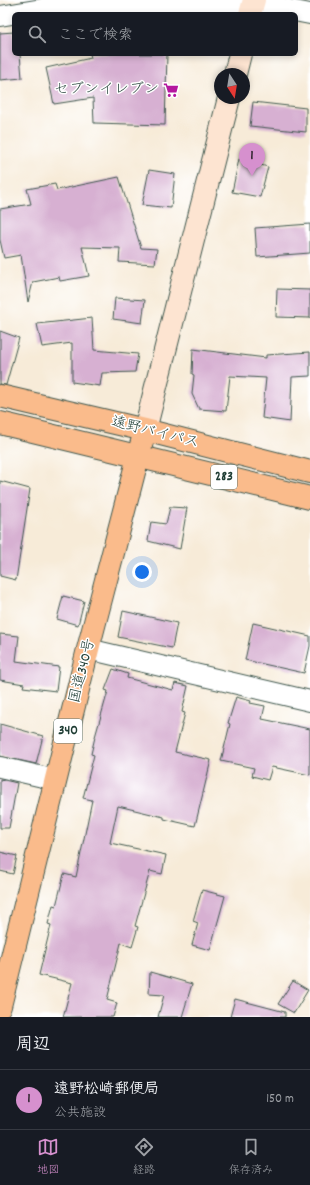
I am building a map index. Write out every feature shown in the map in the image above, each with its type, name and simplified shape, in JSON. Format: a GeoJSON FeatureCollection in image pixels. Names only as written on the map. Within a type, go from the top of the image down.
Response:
{"type":"FeatureCollection","features":[{"type":"Feature","properties":{"kind":"highway","name":"遠野バイパス"},"geometry":{"type":"LineString","coordinates":[[0,396],[146,430],[310,472]]}},
{"type":"Feature","properties":{"kind":"highway","name":"遠野バイパス"},"geometry":{"type":"LineString","coordinates":[[0,423],[310,498]]}},
{"type":"Feature","properties":{"kind":"highway","name":"国道340号"},"geometry":{"type":"LineString","coordinates":[[0,1006],[88,649],[146,430]]}},
{"type":"Feature","properties":{"kind":"street"},"geometry":{"type":"LineString","coordinates":[[24,12],[72,4],[193,8],[253,6],[296,12]]}},
{"type":"Feature","properties":{"kind":"street"},"geometry":{"type":"LineString","coordinates":[[298,12],[310,14]]}},
{"type":"Feature","properties":{"kind":"street"},"geometry":{"type":"LineString","coordinates":[[0,16],[12,14]]}},
{"type":"Feature","properties":{"kind":"street"},"geometry":{"type":"LineString","coordinates":[[237,68],[240,56]]}},
{"type":"Feature","properties":{"kind":"street"},"geometry":{"type":"LineString","coordinates":[[146,430],[228,104]]}},
{"type":"Feature","properties":{"kind":"street"},"geometry":{"type":"LineString","coordinates":[[88,649],[310,701]]}},
{"type":"Feature","properties":{"kind":"street"},"geometry":{"type":"LineString","coordinates":[[0,767],[56,780]]}},
{"type":"Feature","properties":{"kind":"building"},"geometry":{"type":"Polygon","coordinates":[[[12,32],[12,56],[20,56],[22,78],[0,80],[0,33],[12,32]]]}},
{"type":"Feature","properties":{"kind":"building"},"geometry":{"type":"Polygon","coordinates":[[[90,56],[167,56],[165,125],[94,123],[93,98],[54,104],[46,68],[91,58],[90,56]]]}},
{"type":"Feature","properties":{"kind":"building"},"geometry":{"type":"Polygon","coordinates":[[[253,102],[306,108],[306,132],[250,126],[253,102]]]}},
{"type":"Feature","properties":{"kind":"building"},"geometry":{"type":"Polygon","coordinates":[[[239,159],[268,167],[260,197],[232,192],[239,159]]]}},
{"type":"Feature","properties":{"kind":"building"},"geometry":{"type":"Polygon","coordinates":[[[149,170],[175,174],[171,208],[142,205],[149,170]]]}},
{"type":"Feature","properties":{"kind":"building"},"geometry":{"type":"Polygon","coordinates":[[[119,177],[141,248],[157,249],[155,264],[119,262],[120,248],[82,247],[89,276],[60,281],[59,277],[33,282],[28,302],[21,255],[4,258],[0,240],[0,209],[31,204],[27,189],[55,184],[57,190],[119,177]]]}},
{"type":"Feature","properties":{"kind":"building"},"geometry":{"type":"Polygon","coordinates":[[[310,224],[310,253],[257,257],[255,228],[310,224]]]}},
{"type":"Feature","properties":{"kind":"building"},"geometry":{"type":"Polygon","coordinates":[[[277,289],[310,290],[310,318],[276,317],[277,289]]]}},
{"type":"Feature","properties":{"kind":"building"},"geometry":{"type":"Polygon","coordinates":[[[115,298],[145,300],[142,323],[113,319],[115,298]]]}},
{"type":"Feature","properties":{"kind":"building"},"geometry":{"type":"Polygon","coordinates":[[[92,318],[94,350],[138,354],[135,372],[102,373],[100,386],[72,382],[72,343],[42,347],[37,324],[92,318]]]}},
{"type":"Feature","properties":{"kind":"building"},"geometry":{"type":"Polygon","coordinates":[[[0,331],[19,338],[6,385],[0,384],[0,331]]]}},
{"type":"Feature","properties":{"kind":"building"},"geometry":{"type":"Polygon","coordinates":[[[193,349],[266,358],[266,355],[310,352],[310,376],[292,377],[290,422],[262,418],[266,378],[230,376],[226,411],[199,409],[192,394],[194,375],[192,374],[193,349]]]}},
{"type":"Feature","properties":{"kind":"building"},"geometry":{"type":"Polygon","coordinates":[[[0,481],[30,489],[16,580],[0,576],[0,481]]]}},
{"type":"Feature","properties":{"kind":"building"},"geometry":{"type":"Polygon","coordinates":[[[170,507],[187,508],[180,549],[148,541],[151,522],[166,524],[170,507]]]}},
{"type":"Feature","properties":{"kind":"building"},"geometry":{"type":"Polygon","coordinates":[[[63,596],[84,601],[78,625],[57,619],[63,596]]]}},
{"type":"Feature","properties":{"kind":"building"},"geometry":{"type":"Polygon","coordinates":[[[123,611],[177,623],[172,648],[118,637],[123,611]]]}},
{"type":"Feature","properties":{"kind":"building"},"geometry":{"type":"Polygon","coordinates":[[[253,623],[310,636],[310,646],[304,673],[245,660],[253,623]]]}},
{"type":"Feature","properties":{"kind":"building"},"geometry":{"type":"Polygon","coordinates":[[[0,634],[19,636],[16,661],[59,667],[56,691],[23,687],[24,684],[0,680],[0,634]]]}},
{"type":"Feature","properties":{"kind":"building"},"geometry":{"type":"Polygon","coordinates":[[[113,669],[128,674],[127,678],[173,690],[175,683],[188,686],[182,712],[185,713],[175,752],[211,760],[195,826],[118,806],[110,843],[166,855],[162,874],[150,871],[135,926],[138,927],[132,947],[121,943],[107,1000],[117,1003],[113,1017],[63,1017],[72,983],[39,975],[51,925],[48,924],[53,905],[56,906],[64,874],[76,877],[92,800],[83,798],[94,755],[91,754],[108,691],[105,690],[113,669]]]}},
{"type":"Feature","properties":{"kind":"building"},"geometry":{"type":"Polygon","coordinates":[[[236,697],[251,701],[250,703],[265,706],[262,719],[310,729],[310,775],[272,767],[268,780],[252,776],[254,768],[221,761],[230,724],[228,723],[236,697]]]}},
{"type":"Feature","properties":{"kind":"building"},"geometry":{"type":"Polygon","coordinates":[[[0,724],[43,736],[36,764],[0,756],[0,724]]]}},
{"type":"Feature","properties":{"kind":"building"},"geometry":{"type":"Polygon","coordinates":[[[0,779],[17,783],[9,828],[0,828],[0,779]]]}},
{"type":"Feature","properties":{"kind":"building"},"geometry":{"type":"Polygon","coordinates":[[[0,852],[17,856],[13,874],[0,871],[0,852]]]}},
{"type":"Feature","properties":{"kind":"building"},"geometry":{"type":"Polygon","coordinates":[[[202,890],[225,896],[210,950],[192,945],[198,923],[193,921],[202,890]]]}},
{"type":"Feature","properties":{"kind":"building"},"geometry":{"type":"Polygon","coordinates":[[[150,972],[192,984],[182,1017],[158,1017],[164,995],[149,994],[150,972]]]}},
{"type":"Feature","properties":{"kind":"building"},"geometry":{"type":"Polygon","coordinates":[[[293,981],[308,990],[294,1013],[278,1004],[293,981]]]}},
{"type":"Feature","properties":{"kind":"building"},"geometry":{"type":"Polygon","coordinates":[[[235,999],[285,1012],[285,1017],[230,1017],[235,999]]]}},
{"type":"Feature","properties":{"kind":"place","name":"セブンイレブン"},"geometry":{"type":"Point","coordinates":[171,90]}},
{"type":"Feature","properties":{"kind":"place","name":"遠野松崎郵便局"},"geometry":{"type":"Point","coordinates":[252,176]}}]}
